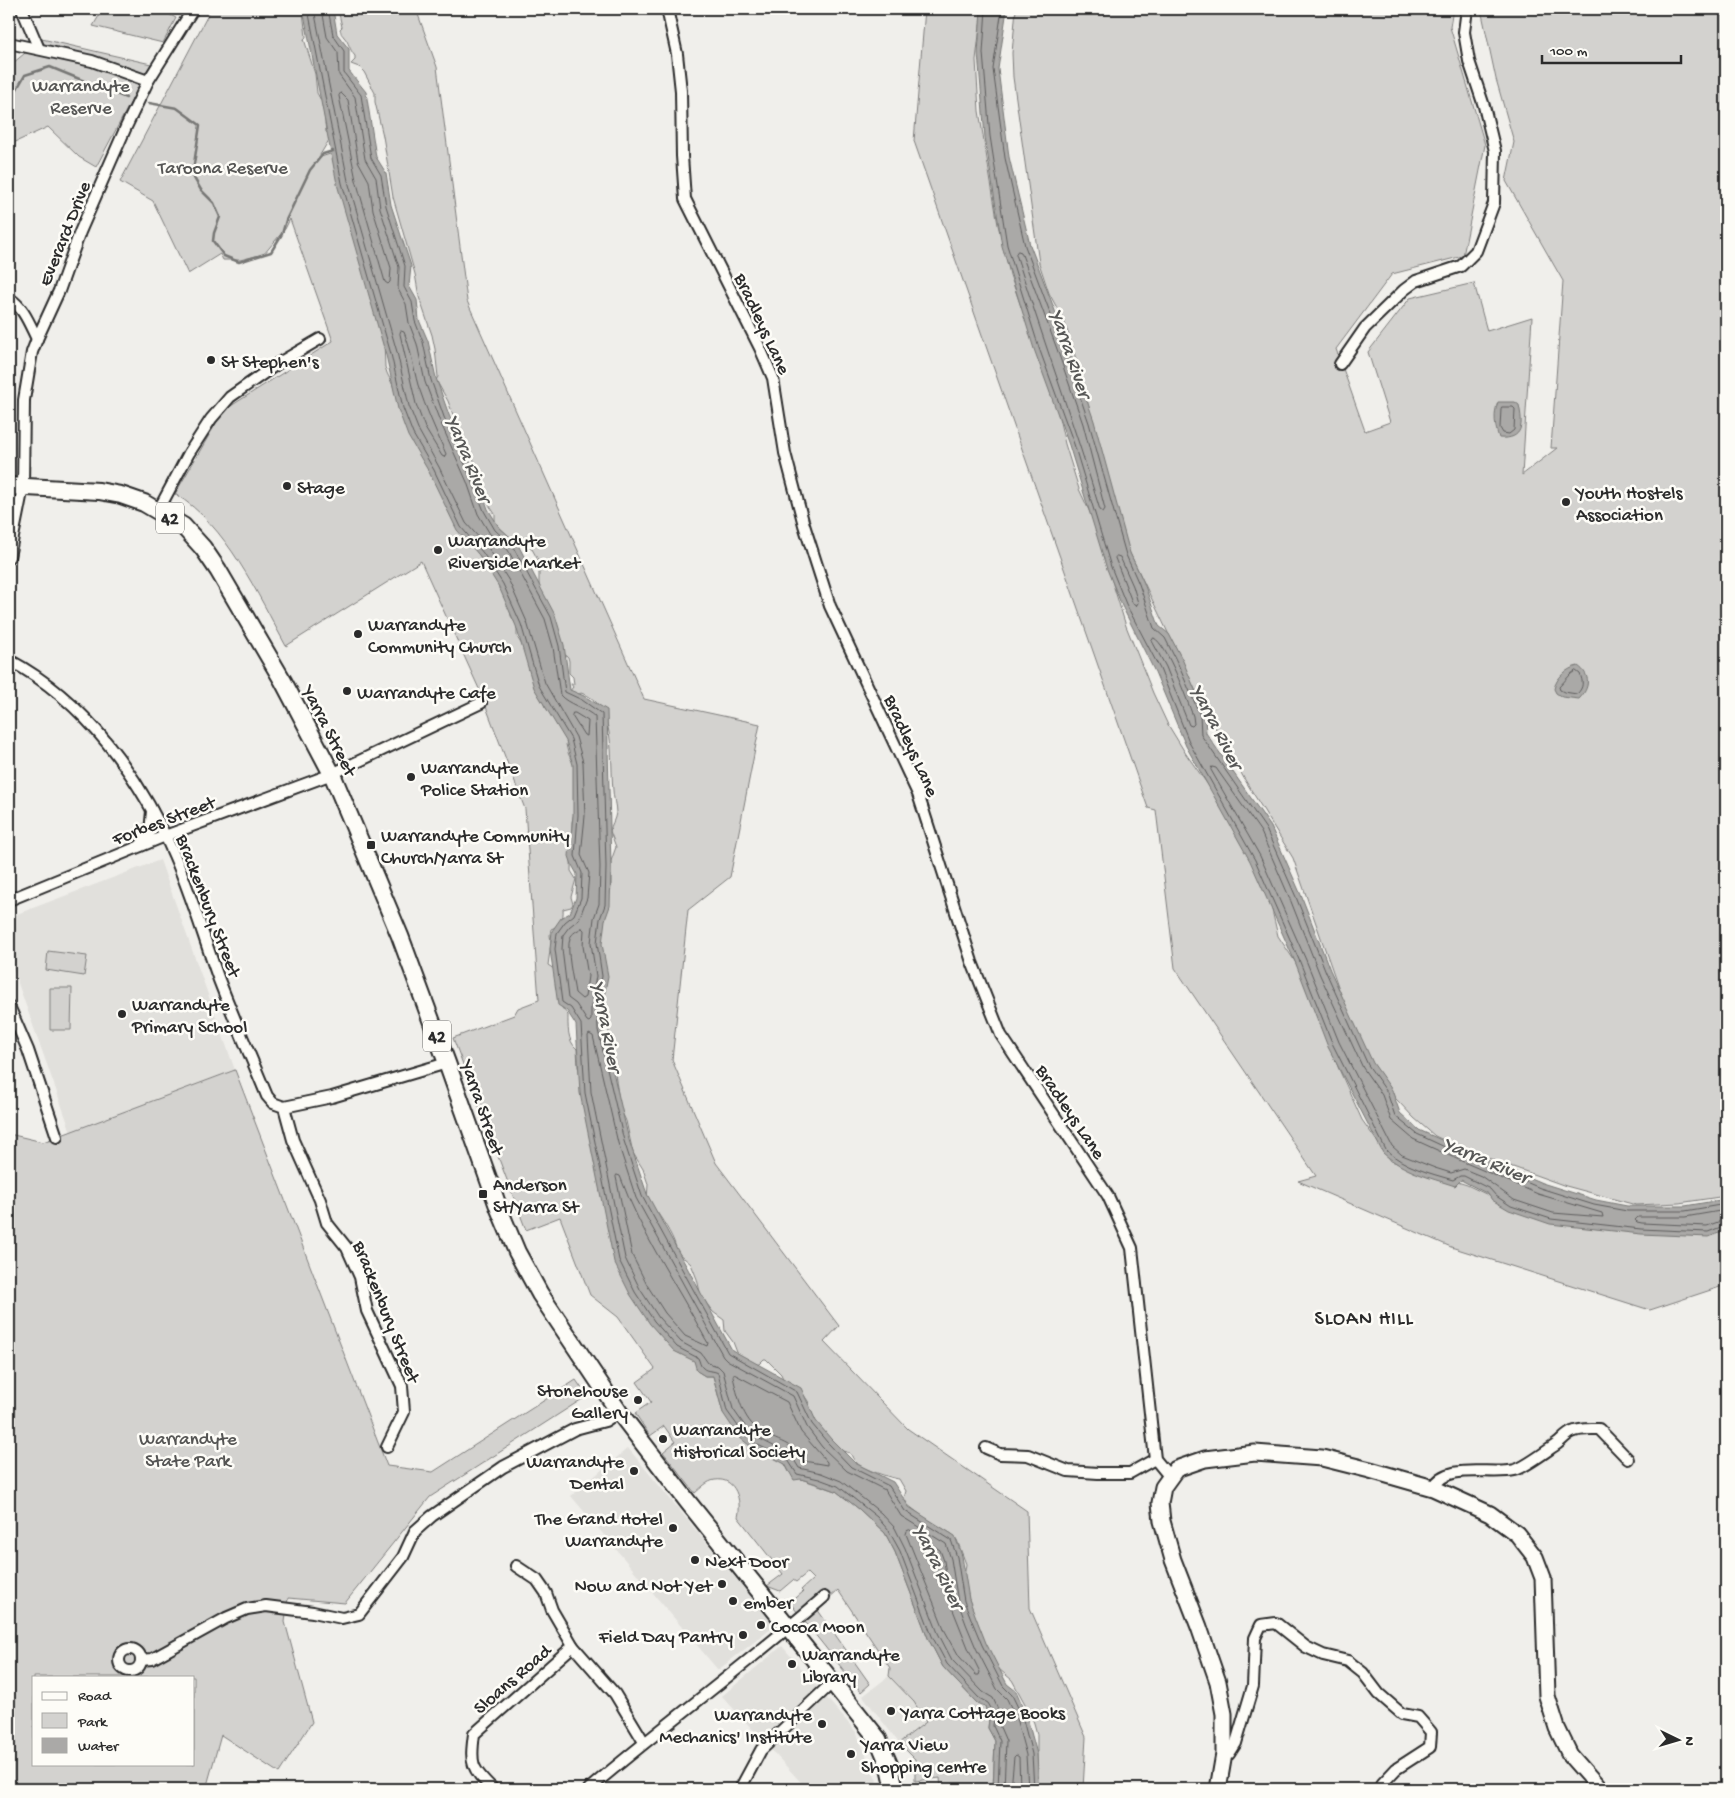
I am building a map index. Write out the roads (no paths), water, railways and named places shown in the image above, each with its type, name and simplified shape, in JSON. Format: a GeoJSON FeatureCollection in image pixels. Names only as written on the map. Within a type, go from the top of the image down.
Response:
{"type":"FeatureCollection","features":[{"type":"Feature","properties":{"kind":"main road","name":"Yarra Street"},"geometry":{"type":"LineString","coordinates":[[16,486],[99,491],[121,494],[144,503],[182,526],[203,548],[218,570],[283,681],[332,774],[400,936],[498,1210],[517,1252],[540,1294],[619,1412],[688,1502],[878,1739],[890,1767],[895,1789]]}},
{"type":"Feature","properties":{"kind":"main road"},"geometry":{"type":"LineString","coordinates":[[1218,1789],[1224,1754],[1224,1714],[1218,1682],[1200,1627],[1173,1560],[1162,1521],[1160,1503],[1163,1487],[1169,1476],[1176,1469],[1205,1459],[1255,1453],[1322,1458],[1433,1488],[1490,1514],[1517,1534],[1535,1557],[1543,1578],[1547,1696],[1557,1728],[1570,1755],[1598,1789]]}},
{"type":"Feature","properties":{"kind":"street"},"geometry":{"type":"LineString","coordinates":[[22,9],[39,49]]}},
{"type":"Feature","properties":{"kind":"street","name":"Everard Drive"},"geometry":{"type":"LineString","coordinates":[[9,557],[24,400],[36,339],[59,291],[80,232],[148,81],[192,9]]}},
{"type":"Feature","properties":{"kind":"street","name":"Bradleys Lane"},"geometry":{"type":"LineString","coordinates":[[667,9],[681,91],[685,199],[760,348],[773,378],[785,453],[804,525],[830,606],[918,794],[972,962],[1001,1035],[1108,1196],[1132,1248],[1155,1459]]}},
{"type":"Feature","properties":{"kind":"street"},"geometry":{"type":"LineString","coordinates":[[1340,364],[1365,328],[1404,290],[1416,281],[1461,266],[1476,251],[1494,203],[1495,151],[1484,106],[1469,61],[1464,32],[1467,9]]}},
{"type":"Feature","properties":{"kind":"street"},"geometry":{"type":"LineString","coordinates":[[9,43],[92,61],[148,81]]}},
{"type":"Feature","properties":{"kind":"street"},"geometry":{"type":"LineString","coordinates":[[9,298],[18,304],[27,318],[36,339]]}},
{"type":"Feature","properties":{"kind":"street"},"geometry":{"type":"LineString","coordinates":[[158,511],[189,453],[206,426],[230,397],[277,364],[320,340]]}},
{"type":"Feature","properties":{"kind":"street","name":"Brackenbury Street"},"geometry":{"type":"LineString","coordinates":[[9,660],[38,678],[94,727],[124,764],[166,836],[195,910],[219,980],[267,1096],[272,1102],[284,1107],[293,1140],[320,1200],[328,1223],[348,1248],[360,1277],[367,1310],[402,1386],[404,1412],[387,1447]]}},
{"type":"Feature","properties":{"kind":"street","name":"Forbes Street"},"geometry":{"type":"LineString","coordinates":[[9,900],[166,836],[332,774],[481,703]]}},
{"type":"Feature","properties":{"kind":"street"},"geometry":{"type":"LineString","coordinates":[[139,847],[150,832],[152,811]]}},
{"type":"Feature","properties":{"kind":"street"},"geometry":{"type":"LineString","coordinates":[[9,1006],[28,1050],[57,1137]]}},
{"type":"Feature","properties":{"kind":"street"},"geometry":{"type":"LineString","coordinates":[[284,1107],[342,1094],[447,1063]]}},
{"type":"Feature","properties":{"kind":"street"},"geometry":{"type":"LineString","coordinates":[[140,1660],[152,1659],[226,1618],[248,1609],[266,1606],[342,1618],[359,1614],[403,1557],[415,1531],[432,1516],[503,1467],[575,1429],[605,1421],[619,1412]]}},
{"type":"Feature","properties":{"kind":"street"},"geometry":{"type":"LineString","coordinates":[[1433,1488],[1440,1477],[1448,1474],[1468,1471],[1489,1473],[1516,1470],[1550,1449],[1572,1431],[1584,1429],[1599,1429],[1628,1459]]}},
{"type":"Feature","properties":{"kind":"street"},"geometry":{"type":"LineString","coordinates":[[986,1448],[1000,1454],[1028,1455],[1068,1471],[1098,1473],[1130,1472],[1155,1459],[1169,1476]]}},
{"type":"Feature","properties":{"kind":"street"},"geometry":{"type":"LineString","coordinates":[[516,1566],[537,1580],[546,1593],[552,1610],[573,1646],[615,1694],[644,1742]]}},
{"type":"Feature","properties":{"kind":"street"},"geometry":{"type":"LineString","coordinates":[[589,1789],[644,1742],[684,1713],[824,1597]]}},
{"type":"Feature","properties":{"kind":"street"},"geometry":{"type":"LineString","coordinates":[[1224,1754],[1229,1754],[1236,1743],[1253,1686],[1255,1638],[1261,1625],[1276,1623],[1306,1647],[1324,1655],[1348,1661],[1363,1673],[1379,1694],[1396,1709],[1402,1714],[1418,1717],[1431,1732],[1430,1747],[1396,1769],[1381,1785],[1381,1789]]}},
{"type":"Feature","properties":{"kind":"street","name":"Sloans Road"},"geometry":{"type":"LineString","coordinates":[[493,1789],[476,1772],[472,1753],[474,1734],[573,1646]]}},
{"type":"Feature","properties":{"kind":"street"},"geometry":{"type":"LineString","coordinates":[[740,1789],[761,1750],[833,1682]]}},
{"type":"Feature","properties":{"kind":"water","name":"Yarra River"},"geometry":{"type":"Polygon","coordinates":[[[303,9],[333,9],[337,34],[349,49],[349,71],[366,92],[376,157],[386,173],[391,205],[411,266],[409,286],[417,300],[419,320],[428,341],[436,378],[449,415],[477,478],[488,509],[499,527],[517,543],[555,615],[564,645],[570,690],[607,710],[611,867],[610,906],[605,920],[602,944],[608,976],[602,1007],[603,1029],[629,1140],[647,1194],[732,1350],[801,1388],[816,1421],[855,1463],[893,1482],[909,1507],[955,1536],[962,1556],[969,1599],[986,1643],[1007,1684],[1016,1691],[1026,1714],[1037,1754],[1039,1789],[993,1789],[995,1741],[988,1728],[989,1719],[985,1706],[977,1703],[943,1667],[928,1638],[895,1552],[885,1533],[836,1491],[801,1479],[794,1480],[785,1464],[750,1446],[739,1437],[723,1413],[713,1376],[705,1376],[697,1371],[694,1361],[674,1351],[650,1324],[630,1294],[614,1262],[580,1093],[576,1025],[567,1011],[558,1005],[550,949],[552,931],[561,918],[570,913],[576,898],[577,874],[569,856],[573,815],[573,765],[566,741],[534,688],[516,626],[499,587],[479,555],[457,530],[429,472],[408,436],[398,409],[386,355],[337,184],[303,9]]]}},
{"type":"Feature","properties":{"kind":"water"},"geometry":{"type":"Polygon","coordinates":[[[981,9],[1007,9],[998,69],[1009,157],[1030,245],[1068,345],[1094,421],[1130,553],[1144,583],[1159,626],[1169,634],[1183,661],[1205,714],[1206,733],[1271,827],[1301,895],[1330,970],[1373,1063],[1392,1090],[1400,1113],[1419,1130],[1464,1150],[1542,1183],[1596,1200],[1627,1206],[1685,1206],[1726,1199],[1726,1230],[1709,1237],[1641,1234],[1550,1224],[1509,1210],[1492,1200],[1488,1194],[1461,1180],[1455,1186],[1426,1177],[1399,1165],[1383,1153],[1328,1047],[1296,964],[1250,861],[1186,746],[1155,672],[1122,606],[1107,569],[1069,445],[1034,349],[1002,246],[985,137],[978,53],[981,9]]]}},
{"type":"Feature","properties":{"kind":"water"},"geometry":{"type":"Polygon","coordinates":[[[1498,402],[1515,402],[1519,405],[1521,424],[1520,429],[1513,436],[1499,438],[1495,420],[1498,402]]]}},
{"type":"Feature","properties":{"kind":"water"},"geometry":{"type":"Polygon","coordinates":[[[1578,666],[1585,673],[1588,682],[1583,695],[1579,699],[1562,697],[1554,689],[1557,681],[1566,671],[1578,666]]]}},
{"type":"Feature","properties":{"kind":"waterway"},"geometry":{"type":"LineString","coordinates":[[9,92],[17,89],[25,75],[50,67],[126,98]]}},
{"type":"Feature","properties":{"kind":"waterway"},"geometry":{"type":"LineString","coordinates":[[149,103],[177,108],[200,125],[194,164],[194,178],[201,190],[214,203],[220,217],[213,241],[224,256],[239,262],[271,252],[282,234],[286,220],[310,170],[323,154],[333,151]]}},
{"type":"Feature","properties":{"kind":"place","name":"St Stephen's"},"geometry":{"type":"Point","coordinates":[211,360]}},
{"type":"Feature","properties":{"kind":"place","name":"Stage"},"geometry":{"type":"Point","coordinates":[287,486]}},
{"type":"Feature","properties":{"kind":"place","name":"Youth Hostels Association"},"geometry":{"type":"Point","coordinates":[1566,502]}},
{"type":"Feature","properties":{"kind":"place","name":"Warrandyte Riverside Market"},"geometry":{"type":"Point","coordinates":[438,550]}},
{"type":"Feature","properties":{"kind":"place","name":"Warrandyte Community Church"},"geometry":{"type":"Point","coordinates":[358,634]}},
{"type":"Feature","properties":{"kind":"place","name":"Warrandyte Cafe"},"geometry":{"type":"Point","coordinates":[347,691]}},
{"type":"Feature","properties":{"kind":"place","name":"Warrandyte Police Station"},"geometry":{"type":"Point","coordinates":[411,777]}},
{"type":"Feature","properties":{"kind":"place","name":"Warrandyte Community Church/Yarra St"},"geometry":{"type":"Point","coordinates":[371,845]}},
{"type":"Feature","properties":{"kind":"place","name":"Warrandyte Primary School"},"geometry":{"type":"Point","coordinates":[122,1014]}},
{"type":"Feature","properties":{"kind":"place","name":"Anderson St/Yarra St"},"geometry":{"type":"Point","coordinates":[483,1194]}},
{"type":"Feature","properties":{"kind":"place","name":"Stonehouse Gallery"},"geometry":{"type":"Point","coordinates":[638,1400]}},
{"type":"Feature","properties":{"kind":"place","name":"Warrandyte Historical Society"},"geometry":{"type":"Point","coordinates":[663,1439]}},
{"type":"Feature","properties":{"kind":"place","name":"Warrandyte Dental"},"geometry":{"type":"Point","coordinates":[634,1471]}},
{"type":"Feature","properties":{"kind":"place","name":"The Grand Hotel Warrandyte"},"geometry":{"type":"Point","coordinates":[673,1528]}},
{"type":"Feature","properties":{"kind":"place","name":"Next Door"},"geometry":{"type":"Point","coordinates":[695,1560]}},
{"type":"Feature","properties":{"kind":"place","name":"Now and Not Yet"},"geometry":{"type":"Point","coordinates":[722,1584]}},
{"type":"Feature","properties":{"kind":"place","name":"ember"},"geometry":{"type":"Point","coordinates":[733,1601]}},
{"type":"Feature","properties":{"kind":"place","name":"Cocoa Moon"},"geometry":{"type":"Point","coordinates":[761,1625]}},
{"type":"Feature","properties":{"kind":"place","name":"Field Day Pantry"},"geometry":{"type":"Point","coordinates":[743,1635]}},
{"type":"Feature","properties":{"kind":"place","name":"Warrandyte Library"},"geometry":{"type":"Point","coordinates":[792,1664]}},
{"type":"Feature","properties":{"kind":"place","name":"Yarra Cottage Books"},"geometry":{"type":"Point","coordinates":[891,1711]}},
{"type":"Feature","properties":{"kind":"place","name":"Warrandyte Mechanics' Institute"},"geometry":{"type":"Point","coordinates":[822,1724]}},
{"type":"Feature","properties":{"kind":"place","name":"Yarra View Shopping centre"},"geometry":{"type":"Point","coordinates":[851,1754]}},
{"type":"Feature","properties":{"kind":"district","name":"SLOAN HILL"},"geometry":{"type":"Point","coordinates":[1364,1317]}},
{"type":"Feature","properties":{"kind":"park label","name":"Warrandyte Reserve"},"geometry":{"type":"Point","coordinates":[81,95]}},
{"type":"Feature","properties":{"kind":"park label","name":"Taroona Reserve"},"geometry":{"type":"Point","coordinates":[223,166]}},
{"type":"Feature","properties":{"kind":"park label","name":"Warrandyte State Park"},"geometry":{"type":"Point","coordinates":[188,1448]}}]}
